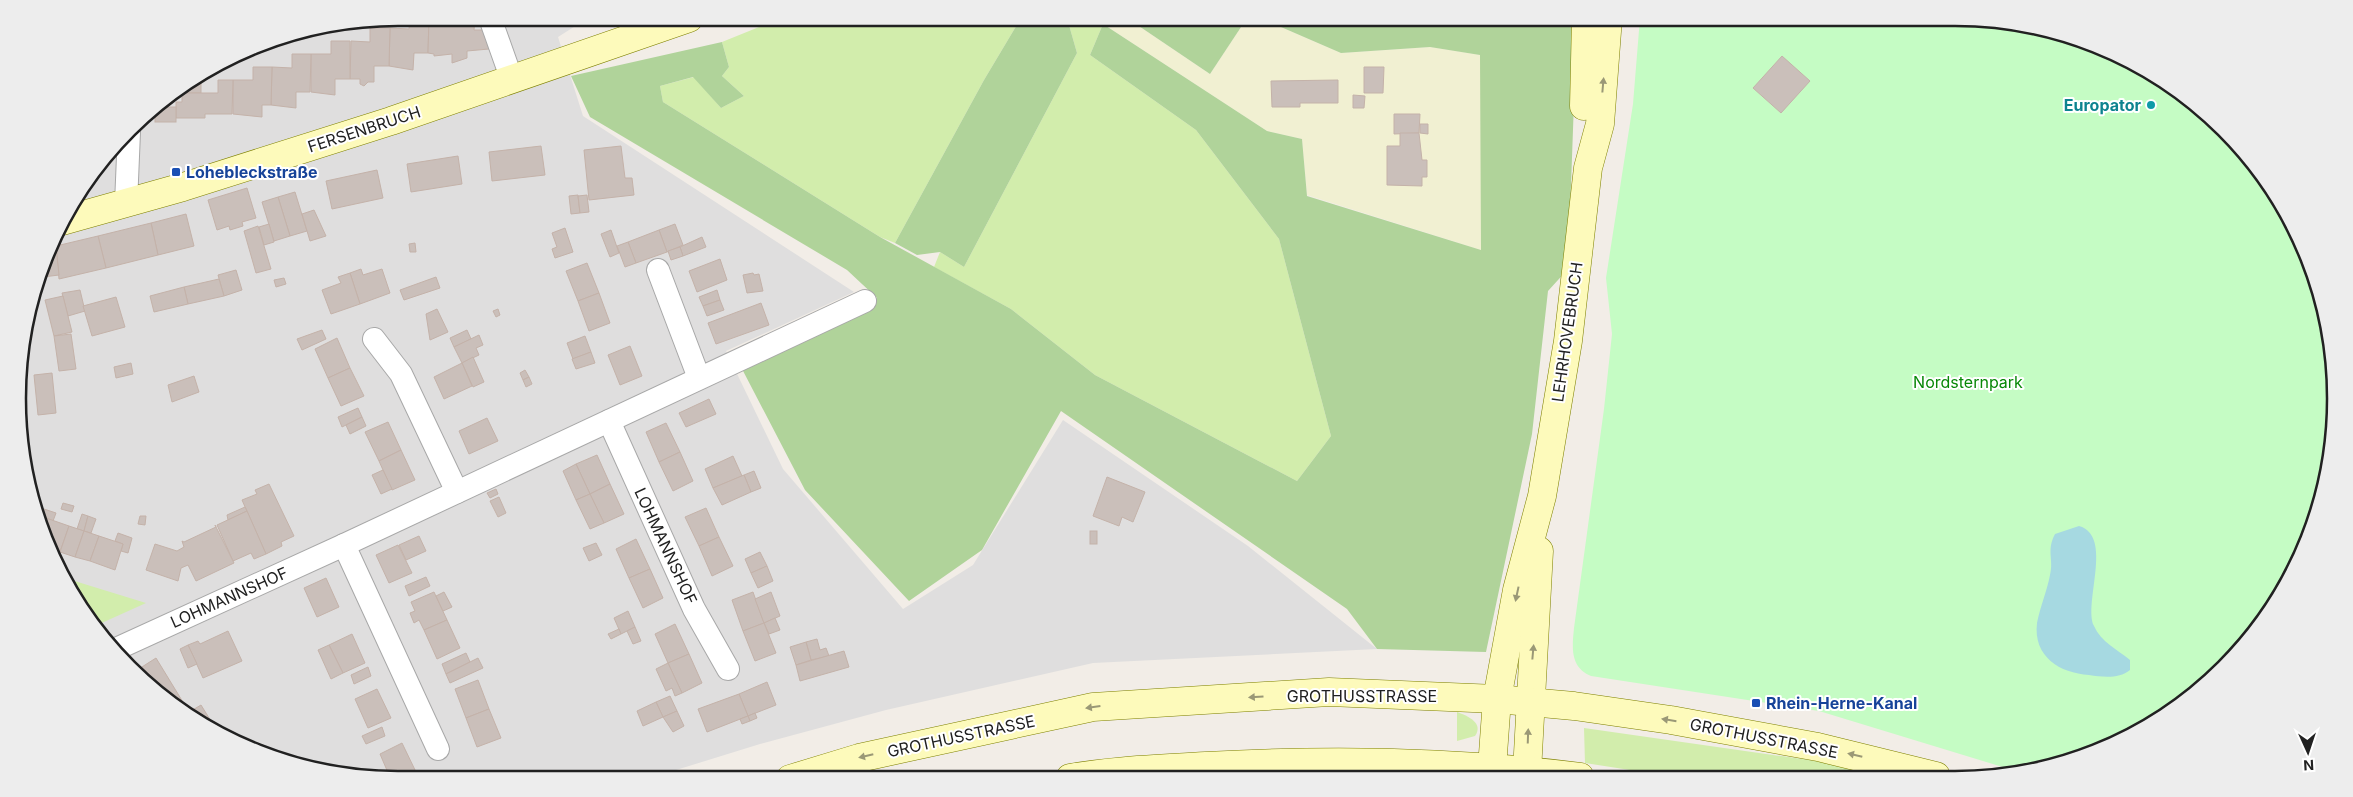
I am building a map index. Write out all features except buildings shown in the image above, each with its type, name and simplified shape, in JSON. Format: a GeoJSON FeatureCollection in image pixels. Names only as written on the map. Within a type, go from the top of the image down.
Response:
{"type":"FeatureCollection","features":[{"type":"Feature","properties":{"kind":"street"},"geometry":{"type":"LineString","coordinates":[[493,26],[512,80]]}},
{"type":"Feature","properties":{"kind":"street","name":"FERSENBRUCH"},"geometry":{"type":"LineString","coordinates":[[73,218],[126,204],[391,121],[512,80],[651,26]]}},
{"type":"Feature","properties":{"kind":"street","name":"LEHRHOVEBRUCH"},"geometry":{"type":"LineString","coordinates":[[1586,26],[1584,105],[1588,168]]}},
{"type":"Feature","properties":{"kind":"street","name":"LEHRHOVEBRUCH"},"geometry":{"type":"LineString","coordinates":[[1492,771],[1496,699],[1518,590],[1542,496],[1568,341],[1588,168],[1600,124],[1607,26]]}},
{"type":"Feature","properties":{"kind":"street"},"geometry":{"type":"LineString","coordinates":[[126,204],[129,142]]}},
{"type":"Feature","properties":{"kind":"street"},"geometry":{"type":"LineString","coordinates":[[658,270],[699,378]]}},
{"type":"Feature","properties":{"kind":"street","name":"LOHMANNSHOF"},"geometry":{"type":"LineString","coordinates":[[121,647],[344,545],[865,301]]}},
{"type":"Feature","properties":{"kind":"street"},"geometry":{"type":"LineString","coordinates":[[374,339],[401,374],[457,492]]}},
{"type":"Feature","properties":{"kind":"street","name":"LOHMANNSHOF"},"geometry":{"type":"LineString","coordinates":[[609,421],[694,609],[728,669]]}},
{"type":"Feature","properties":{"kind":"street","name":"LEHRHOVEBRUCH"},"geometry":{"type":"LineString","coordinates":[[1527,771],[1542,496]]}},
{"type":"Feature","properties":{"kind":"street"},"geometry":{"type":"LineString","coordinates":[[344,545],[438,749]]}},
{"type":"Feature","properties":{"kind":"street","name":"GROTHUSSTRASSE"},"geometry":{"type":"LineString","coordinates":[[816,771],[859,758],[1093,707],[1329,692],[1530,701],[1671,720],[1771,738],[1818,747],[1916,771]]}},
{"type":"Feature","properties":{"kind":"street"},"geometry":{"type":"LineString","coordinates":[[1140,771],[1264,763],[1374,762],[1471,771]]}},
{"type":"Feature","properties":{"kind":"shaded area"},"geometry":{"type":"Polygon","coordinates":[[[398,26],[575,26],[558,37],[583,116],[854,292],[726,351],[783,469],[903,609],[973,565],[1063,420],[1248,546],[1377,649],[1093,663],[886,710],[760,744],[673,771],[398,771],[350,768],[326,764],[279,751],[234,732],[212,721],[172,694],[135,662],[103,625],[89,605],[76,585],[55,541],[46,518],[33,471],[29,447],[26,398],[29,350],[33,326],[46,279],[55,256],[76,212],[89,192],[103,172],[135,135],[172,103],[212,76],[279,46],[326,33],[350,29],[398,26]]]}},
{"type":"Feature","properties":{"kind":"green space"},"geometry":{"type":"Polygon","coordinates":[[[761,26],[1016,26],[984,80],[895,243],[880,237],[663,102],[660,86],[694,77],[721,108],[744,96],[722,76],[729,67],[722,42],[761,26]]]}},
{"type":"Feature","properties":{"kind":"green space"},"geometry":{"type":"Polygon","coordinates":[[[1016,26],[1069,26],[1077,53],[964,267],[940,252],[917,255],[895,243],[984,80],[1016,26]]]}},
{"type":"Feature","properties":{"kind":"green space"},"geometry":{"type":"Polygon","coordinates":[[[1069,26],[1102,26],[1090,55],[1196,130],[1279,239],[1331,436],[1297,481],[1095,375],[1011,309],[934,267],[940,252],[964,267],[1077,53],[1069,26]]]}},
{"type":"Feature","properties":{"kind":"green space"},"geometry":{"type":"Polygon","coordinates":[[[1102,26],[1106,26],[1267,131],[1302,139],[1307,196],[1481,250],[1480,55],[1430,47],[1341,53],[1279,26],[1577,26],[1568,269],[1548,291],[1532,434],[1486,652],[1377,649],[1347,609],[1061,411],[982,550],[909,601],[805,490],[741,367],[877,298],[847,270],[590,117],[571,76],[722,42],[729,67],[722,76],[744,96],[721,108],[693,77],[660,86],[663,102],[880,237],[1011,309],[1095,375],[1297,481],[1331,436],[1279,239],[1196,130],[1090,55],[1102,26]]]}},
{"type":"Feature","properties":{"kind":"green space"},"geometry":{"type":"Polygon","coordinates":[[[1106,26],[1139,26],[1210,74],[1242,26],[1279,26],[1341,53],[1430,47],[1481,55],[1481,250],[1307,195],[1302,139],[1267,131],[1106,26]]]}},
{"type":"Feature","properties":{"kind":"green space"},"geometry":{"type":"Polygon","coordinates":[[[1139,26],[1242,26],[1210,74],[1139,26]]]}},
{"type":"Feature","properties":{"kind":"green space","name":"Nordsternpark"},"geometry":{"type":"Polygon","coordinates":[[[1639,26],[1979,27],[2027,33],[2074,46],[2097,55],[2141,76],[2161,89],[2181,103],[2218,135],[2250,172],[2264,192],[2277,212],[2298,256],[2307,279],[2320,326],[2324,350],[2327,398],[2324,447],[2320,471],[2307,518],[2298,541],[2277,585],[2264,605],[2250,625],[2218,662],[2181,694],[2141,721],[2119,732],[2074,751],[2027,764],[2005,768],[1819,711],[1591,676],[1579,668],[1573,650],[1574,628],[1604,409],[1612,334],[1606,278],[1633,104],[1639,26]]]}},
{"type":"Feature","properties":{"kind":"green space"},"geometry":{"type":"Polygon","coordinates":[[[74,581],[146,603],[102,623],[74,581]]]}},
{"type":"Feature","properties":{"kind":"green space"},"geometry":{"type":"Polygon","coordinates":[[[1457,712],[1474,721],[1478,727],[1475,736],[1457,741],[1457,712]]]}},
{"type":"Feature","properties":{"kind":"green space"},"geometry":{"type":"Polygon","coordinates":[[[1584,728],[1816,761],[1863,771],[1636,771],[1585,763],[1584,728]]]}},
{"type":"Feature","properties":{"kind":"water"},"geometry":{"type":"Polygon","coordinates":[[[2079,526],[2089,532],[2095,543],[2096,571],[2092,602],[2094,626],[2105,641],[2130,660],[2130,670],[2121,675],[2111,677],[2078,674],[2068,671],[2051,661],[2039,645],[2037,623],[2050,575],[2052,540],[2055,534],[2079,526]]]}},
{"type":"Feature","properties":{"kind":"place","name":"Europator"},"geometry":{"type":"Point","coordinates":[2151,105]}},
{"type":"Feature","properties":{"kind":"place","name":"Lohebleckstraße"},"geometry":{"type":"Point","coordinates":[176,172]}},
{"type":"Feature","properties":{"kind":"place","name":"Rhein-Herne-Kanal"},"geometry":{"type":"Point","coordinates":[1756,703]}}]}
